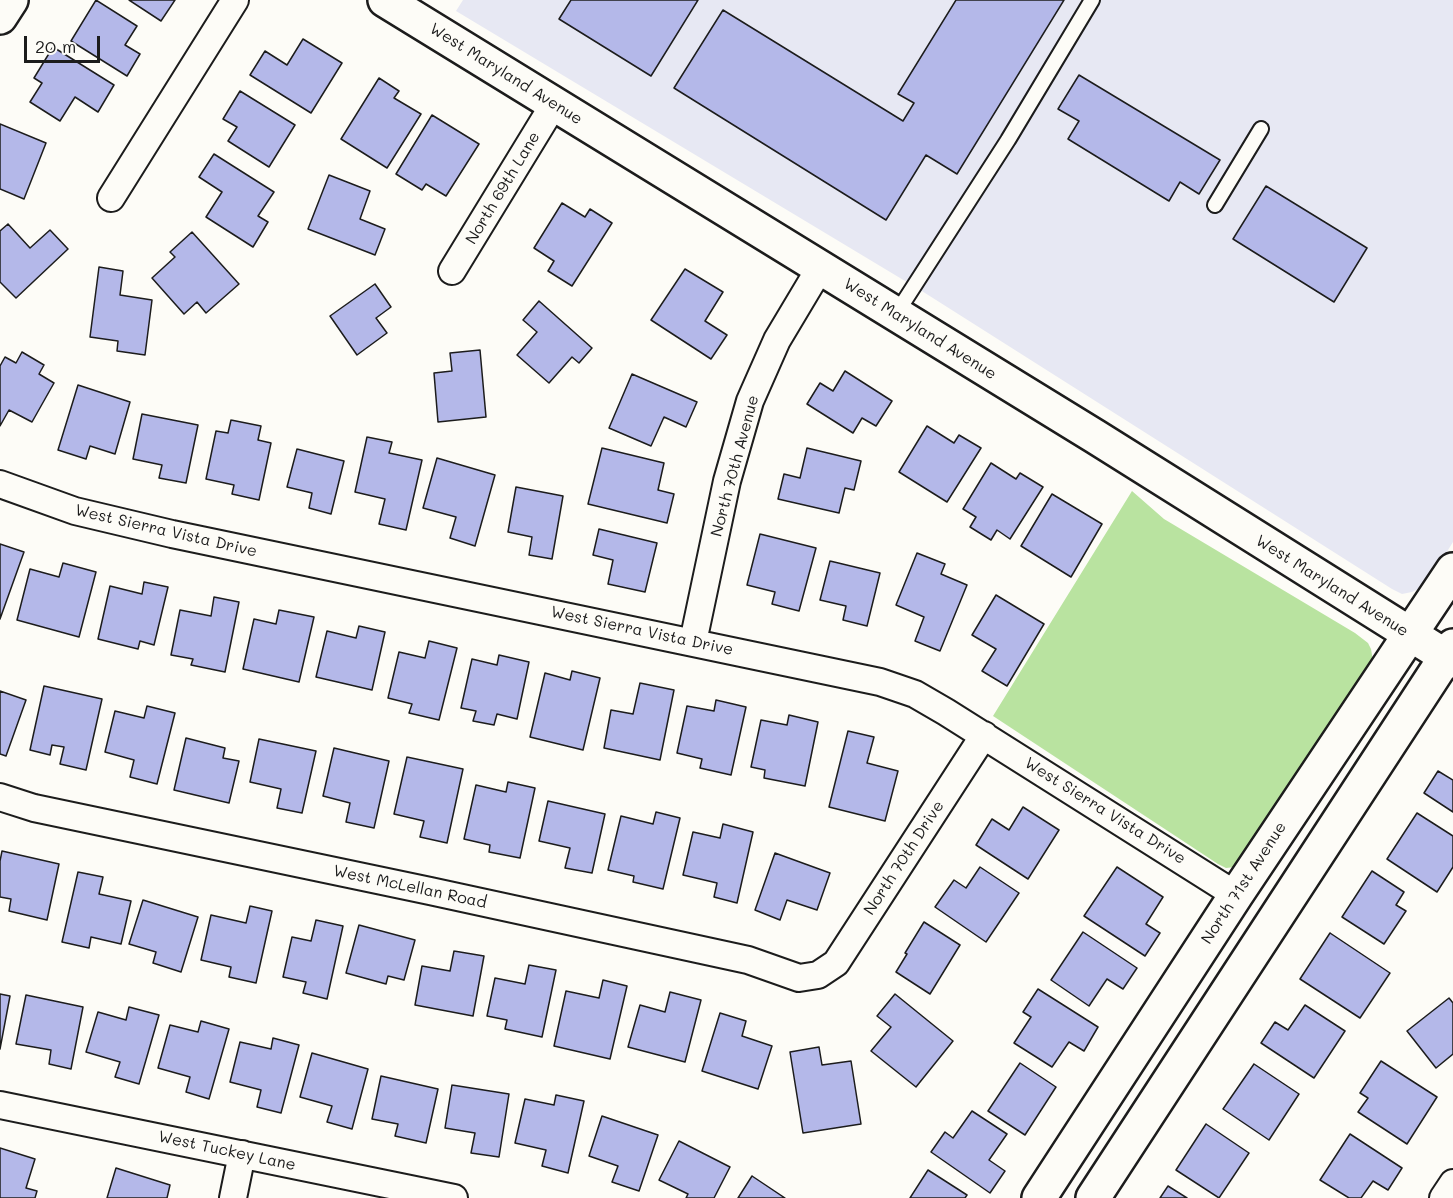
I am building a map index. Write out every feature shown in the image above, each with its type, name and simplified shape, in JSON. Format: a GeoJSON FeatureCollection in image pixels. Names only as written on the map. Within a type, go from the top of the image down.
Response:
{"type":"FeatureCollection","features":[{"type":"Feature","properties":{"kind":"street"},"geometry":{"type":"LineString","coordinates":[[0,17],[11,0]]}},
{"type":"Feature","properties":{"kind":"street"},"geometry":{"type":"LineString","coordinates":[[111,198],[235,0]]}},
{"type":"Feature","properties":{"kind":"street","name":"West Maryland Avenue"},"geometry":{"type":"LineString","coordinates":[[385,0],[1162,478],[1410,635],[1451,654]]}},
{"type":"Feature","properties":{"kind":"street","name":"North 69th Lane"},"geometry":{"type":"LineString","coordinates":[[452,271],[554,104]]}},
{"type":"Feature","properties":{"kind":"street","name":"North 70th Avenue"},"geometry":{"type":"LineString","coordinates":[[693,642],[727,481],[750,401],[777,340],[820,268]]}},
{"type":"Feature","properties":{"kind":"street","name":"West Sierra Vista Drive"},"geometry":{"type":"LineString","coordinates":[[0,484],[75,512],[172,534],[880,682],[915,694],[984,735],[1236,895]]}},
{"type":"Feature","properties":{"kind":"street","name":"North 71st Avenue"},"geometry":{"type":"LineString","coordinates":[[1040,1198],[1236,895],[1453,570]]}},
{"type":"Feature","properties":{"kind":"street"},"geometry":{"type":"LineString","coordinates":[[1093,1198],[1451,654]]}},
{"type":"Feature","properties":{"kind":"street","name":"North 70th Drive"},"geometry":{"type":"LineString","coordinates":[[818,975],[836,963],[984,735]]}},
{"type":"Feature","properties":{"kind":"street","name":"West McLellan Road"},"geometry":{"type":"LineString","coordinates":[[0,798],[45,810],[748,960],[799,978],[818,975]]}},
{"type":"Feature","properties":{"kind":"street","name":"West Tuckey Lane"},"geometry":{"type":"LineString","coordinates":[[0,1105],[454,1198]]}},
{"type":"Feature","properties":{"kind":"street"},"geometry":{"type":"LineString","coordinates":[[233,1198],[242,1154]]}},
{"type":"Feature","properties":{"kind":"street"},"geometry":{"type":"LineString","coordinates":[[1443,1198],[1453,1183]]}},
{"type":"Feature","properties":{"kind":"lane"},"geometry":{"type":"LineString","coordinates":[[896,314],[997,157],[1092,0]]}},
{"type":"Feature","properties":{"kind":"lane"},"geometry":{"type":"LineString","coordinates":[[1215,205],[1260,129]]}},
{"type":"Feature","properties":{"kind":"shaded area"},"geometry":{"type":"Polygon","coordinates":[[[463,0],[1453,0],[1453,542],[1430,579],[1422,587],[1402,594],[1392,589],[925,293],[456,11],[463,0]]]}},
{"type":"Feature","properties":{"kind":"green space"},"geometry":{"type":"Polygon","coordinates":[[[1132,491],[1164,519],[1355,633],[1368,643],[1371,649],[1373,661],[1244,861],[1235,867],[1226,868],[1218,864],[993,716],[1132,491]]]}},
{"type":"Feature","properties":{"kind":"building"},"geometry":{"type":"Polygon","coordinates":[[[96,0],[137,26],[125,45],[140,54],[127,76],[71,41],[96,0]]]}},
{"type":"Feature","properties":{"kind":"building"},"geometry":{"type":"Polygon","coordinates":[[[129,0],[175,0],[161,21],[129,0]]]}},
{"type":"Feature","properties":{"kind":"building"},"geometry":{"type":"Polygon","coordinates":[[[571,0],[698,0],[651,76],[559,19],[571,0]]]}},
{"type":"Feature","properties":{"kind":"building"},"geometry":{"type":"Polygon","coordinates":[[[956,0],[1064,0],[957,174],[926,155],[886,220],[674,88],[723,10],[903,121],[914,103],[898,94],[956,0]]]}},
{"type":"Feature","properties":{"kind":"building"},"geometry":{"type":"Polygon","coordinates":[[[303,39],[342,63],[311,113],[250,75],[265,51],[287,65],[303,39]]]}},
{"type":"Feature","properties":{"kind":"building"},"geometry":{"type":"Polygon","coordinates":[[[53,47],[114,85],[98,112],[75,97],[60,121],[30,102],[42,83],[34,78],[53,47]]]}},
{"type":"Feature","properties":{"kind":"building"},"geometry":{"type":"Polygon","coordinates":[[[1079,75],[1220,160],[1199,194],[1180,182],[1169,201],[1068,139],[1079,121],[1058,109],[1079,75]]]}},
{"type":"Feature","properties":{"kind":"building"},"geometry":{"type":"Polygon","coordinates":[[[379,78],[399,91],[394,98],[421,114],[387,168],[341,139],[379,78]]]}},
{"type":"Feature","properties":{"kind":"building"},"geometry":{"type":"Polygon","coordinates":[[[240,91],[295,125],[269,167],[228,141],[237,127],[223,119],[240,91]]]}},
{"type":"Feature","properties":{"kind":"building"},"geometry":{"type":"Polygon","coordinates":[[[432,115],[479,144],[446,196],[426,184],[422,190],[396,174],[432,115]]]}},
{"type":"Feature","properties":{"kind":"building"},"geometry":{"type":"Polygon","coordinates":[[[0,124],[46,143],[24,199],[0,189],[0,124]]]}},
{"type":"Feature","properties":{"kind":"building"},"geometry":{"type":"Polygon","coordinates":[[[214,154],[274,192],[258,216],[268,222],[253,247],[206,217],[222,192],[199,177],[214,154]]]}},
{"type":"Feature","properties":{"kind":"building"},"geometry":{"type":"Polygon","coordinates":[[[329,175],[370,191],[360,219],[385,229],[375,255],[308,229],[329,175]]]}},
{"type":"Feature","properties":{"kind":"building"},"geometry":{"type":"Polygon","coordinates":[[[1266,186],[1367,248],[1334,302],[1233,239],[1266,186]]]}},
{"type":"Feature","properties":{"kind":"building"},"geometry":{"type":"Polygon","coordinates":[[[562,203],[585,217],[590,209],[612,223],[572,286],[548,271],[554,261],[534,248],[562,203]]]}},
{"type":"Feature","properties":{"kind":"building"},"geometry":{"type":"Polygon","coordinates":[[[8,224],[30,248],[50,230],[68,249],[16,298],[0,282],[0,231],[8,224]]]}},
{"type":"Feature","properties":{"kind":"building"},"geometry":{"type":"Polygon","coordinates":[[[192,232],[239,284],[206,313],[197,302],[184,314],[152,278],[175,257],[170,252],[192,232]]]}},
{"type":"Feature","properties":{"kind":"building"},"geometry":{"type":"Polygon","coordinates":[[[99,267],[123,271],[120,295],[152,300],[145,355],[117,351],[118,341],[90,337],[99,267]]]}},
{"type":"Feature","properties":{"kind":"building"},"geometry":{"type":"Polygon","coordinates":[[[685,269],[723,292],[705,321],[727,335],[711,359],[651,320],[685,269]]]}},
{"type":"Feature","properties":{"kind":"building"},"geometry":{"type":"Polygon","coordinates":[[[375,284],[391,307],[376,318],[387,333],[357,355],[330,316],[375,284]]]}},
{"type":"Feature","properties":{"kind":"building"},"geometry":{"type":"Polygon","coordinates":[[[539,301],[592,348],[579,363],[572,357],[549,383],[517,355],[537,332],[523,320],[539,301]]]}},
{"type":"Feature","properties":{"kind":"building"},"geometry":{"type":"Polygon","coordinates":[[[480,350],[486,417],[438,422],[434,373],[452,371],[450,353],[480,350]]]}},
{"type":"Feature","properties":{"kind":"building"},"geometry":{"type":"Polygon","coordinates":[[[22,352],[44,365],[39,374],[54,383],[32,422],[9,410],[0,426],[0,366],[5,357],[16,363],[22,352]]]}},
{"type":"Feature","properties":{"kind":"building"},"geometry":{"type":"Polygon","coordinates":[[[845,371],[892,401],[876,426],[862,418],[853,433],[807,404],[820,383],[833,391],[845,371]]]}},
{"type":"Feature","properties":{"kind":"building"},"geometry":{"type":"Polygon","coordinates":[[[632,374],[697,402],[686,427],[664,417],[651,446],[609,428],[632,374]]]}},
{"type":"Feature","properties":{"kind":"building"},"geometry":{"type":"Polygon","coordinates":[[[78,385],[130,402],[115,454],[90,446],[86,459],[58,450],[78,385]]]}},
{"type":"Feature","properties":{"kind":"building"},"geometry":{"type":"Polygon","coordinates":[[[142,414],[198,425],[186,483],[159,478],[162,465],[133,459],[142,414]]]}},
{"type":"Feature","properties":{"kind":"building"},"geometry":{"type":"Polygon","coordinates":[[[231,420],[261,426],[258,440],[271,443],[259,500],[232,494],[234,485],[206,479],[216,431],[228,433],[231,420]]]}},
{"type":"Feature","properties":{"kind":"building"},"geometry":{"type":"Polygon","coordinates":[[[927,426],[954,443],[959,435],[981,448],[947,502],[899,472],[927,426]]]}},
{"type":"Feature","properties":{"kind":"building"},"geometry":{"type":"Polygon","coordinates":[[[367,437],[392,442],[389,453],[422,460],[406,530],[379,524],[385,499],[355,492],[367,437]]]}},
{"type":"Feature","properties":{"kind":"building"},"geometry":{"type":"Polygon","coordinates":[[[602,448],[664,463],[658,490],[674,494],[667,523],[588,504],[602,448]]]}},
{"type":"Feature","properties":{"kind":"building"},"geometry":{"type":"Polygon","coordinates":[[[807,448],[861,461],[854,490],[845,488],[839,513],[778,499],[784,474],[800,478],[807,448]]]}},
{"type":"Feature","properties":{"kind":"building"},"geometry":{"type":"Polygon","coordinates":[[[297,449],[344,461],[331,514],[309,508],[312,493],[287,487],[297,449]]]}},
{"type":"Feature","properties":{"kind":"building"},"geometry":{"type":"Polygon","coordinates":[[[437,458],[495,475],[475,546],[450,538],[456,517],[423,508],[437,458]]]}},
{"type":"Feature","properties":{"kind":"building"},"geometry":{"type":"Polygon","coordinates":[[[991,463],[1016,479],[1020,473],[1043,487],[1010,539],[997,530],[991,540],[970,527],[976,517],[963,509],[991,463]]]}},
{"type":"Feature","properties":{"kind":"building"},"geometry":{"type":"Polygon","coordinates":[[[516,487],[563,496],[552,559],[529,555],[532,537],[508,532],[516,487]]]}},
{"type":"Feature","properties":{"kind":"building"},"geometry":{"type":"Polygon","coordinates":[[[1052,494],[1102,524],[1071,577],[1021,546],[1052,494]]]}},
{"type":"Feature","properties":{"kind":"building"},"geometry":{"type":"Polygon","coordinates":[[[599,529],[657,543],[645,592],[608,584],[613,560],[593,555],[599,529]]]}},
{"type":"Feature","properties":{"kind":"building"},"geometry":{"type":"Polygon","coordinates":[[[760,534],[816,548],[799,611],[772,604],[775,592],[747,585],[760,534]]]}},
{"type":"Feature","properties":{"kind":"building"},"geometry":{"type":"Polygon","coordinates":[[[0,544],[24,552],[0,619],[0,544]]]}},
{"type":"Feature","properties":{"kind":"building"},"geometry":{"type":"Polygon","coordinates":[[[917,553],[945,564],[941,574],[967,585],[940,651],[915,641],[924,617],[896,605],[917,553]]]}},
{"type":"Feature","properties":{"kind":"building"},"geometry":{"type":"Polygon","coordinates":[[[830,561],[880,573],[867,626],[843,620],[846,606],[820,600],[830,561]]]}},
{"type":"Feature","properties":{"kind":"building"},"geometry":{"type":"Polygon","coordinates":[[[63,563],[96,572],[79,637],[17,620],[30,569],[59,577],[63,563]]]}},
{"type":"Feature","properties":{"kind":"building"},"geometry":{"type":"Polygon","coordinates":[[[144,582],[168,587],[154,645],[140,641],[138,649],[98,639],[110,586],[142,594],[144,582]]]}},
{"type":"Feature","properties":{"kind":"building"},"geometry":{"type":"Polygon","coordinates":[[[996,595],[1044,624],[1007,686],[982,671],[996,649],[972,635],[996,595]]]}},
{"type":"Feature","properties":{"kind":"building"},"geometry":{"type":"Polygon","coordinates":[[[214,597],[239,602],[225,672],[191,665],[193,659],[171,655],[180,610],[211,616],[214,597]]]}},
{"type":"Feature","properties":{"kind":"building"},"geometry":{"type":"Polygon","coordinates":[[[279,610],[314,617],[299,682],[243,669],[254,619],[276,624],[279,610]]]}},
{"type":"Feature","properties":{"kind":"building"},"geometry":{"type":"Polygon","coordinates":[[[359,626],[385,632],[372,690],[316,677],[327,631],[356,638],[359,626]]]}},
{"type":"Feature","properties":{"kind":"building"},"geometry":{"type":"Polygon","coordinates":[[[429,641],[457,648],[439,720],[409,713],[412,704],[388,698],[399,652],[425,658],[429,641]]]}},
{"type":"Feature","properties":{"kind":"building"},"geometry":{"type":"Polygon","coordinates":[[[499,655],[529,662],[517,719],[497,714],[494,725],[473,721],[476,711],[461,708],[472,659],[497,665],[499,655]]]}},
{"type":"Feature","properties":{"kind":"building"},"geometry":{"type":"Polygon","coordinates":[[[572,671],[600,678],[583,750],[530,737],[545,673],[570,680],[572,671]]]}},
{"type":"Feature","properties":{"kind":"building"},"geometry":{"type":"Polygon","coordinates":[[[640,683],[674,690],[660,760],[604,748],[611,710],[633,714],[640,683]]]}},
{"type":"Feature","properties":{"kind":"building"},"geometry":{"type":"Polygon","coordinates":[[[44,686],[102,699],[86,770],[60,764],[64,747],[52,745],[50,755],[30,750],[44,686]]]}},
{"type":"Feature","properties":{"kind":"building"},"geometry":{"type":"Polygon","coordinates":[[[0,691],[26,700],[6,756],[0,754],[0,691]]]}},
{"type":"Feature","properties":{"kind":"building"},"geometry":{"type":"Polygon","coordinates":[[[716,700],[746,707],[731,775],[700,768],[702,759],[677,753],[687,706],[714,711],[716,700]]]}},
{"type":"Feature","properties":{"kind":"building"},"geometry":{"type":"Polygon","coordinates":[[[147,706],[175,713],[157,784],[130,777],[134,760],[105,752],[115,711],[144,718],[147,706]]]}},
{"type":"Feature","properties":{"kind":"building"},"geometry":{"type":"Polygon","coordinates":[[[789,715],[818,722],[805,786],[764,778],[765,770],[751,767],[761,720],[787,725],[789,715]]]}},
{"type":"Feature","properties":{"kind":"building"},"geometry":{"type":"Polygon","coordinates":[[[848,731],[874,737],[867,763],[898,771],[885,821],[829,807],[848,731]]]}},
{"type":"Feature","properties":{"kind":"building"},"geometry":{"type":"Polygon","coordinates":[[[186,738],[225,748],[223,758],[239,761],[229,803],[174,790],[186,738]]]}},
{"type":"Feature","properties":{"kind":"building"},"geometry":{"type":"Polygon","coordinates":[[[259,739],[316,751],[302,813],[277,808],[281,789],[250,782],[259,739]]]}},
{"type":"Feature","properties":{"kind":"building"},"geometry":{"type":"Polygon","coordinates":[[[334,748],[389,761],[374,828],[346,822],[350,803],[323,796],[334,748]]]}},
{"type":"Feature","properties":{"kind":"building"},"geometry":{"type":"Polygon","coordinates":[[[407,757],[463,769],[447,843],[420,837],[424,821],[394,814],[407,757]]]}},
{"type":"Feature","properties":{"kind":"building"},"geometry":{"type":"Polygon","coordinates":[[[1438,771],[1453,780],[1453,812],[1424,793],[1438,771]]]}},
{"type":"Feature","properties":{"kind":"building"},"geometry":{"type":"Polygon","coordinates":[[[508,782],[535,788],[520,858],[489,852],[490,845],[464,839],[476,785],[506,792],[508,782]]]}},
{"type":"Feature","properties":{"kind":"building"},"geometry":{"type":"Polygon","coordinates":[[[548,801],[605,814],[592,873],[565,868],[570,848],[539,841],[548,801]]]}},
{"type":"Feature","properties":{"kind":"building"},"geometry":{"type":"Polygon","coordinates":[[[1023,807],[1059,830],[1028,879],[976,845],[992,819],[1009,830],[1023,807]]]}},
{"type":"Feature","properties":{"kind":"building"},"geometry":{"type":"Polygon","coordinates":[[[656,812],[680,818],[663,889],[633,882],[634,876],[608,870],[621,816],[653,824],[656,812]]]}},
{"type":"Feature","properties":{"kind":"building"},"geometry":{"type":"Polygon","coordinates":[[[1417,813],[1453,836],[1453,867],[1437,892],[1387,859],[1417,813]]]}},
{"type":"Feature","properties":{"kind":"building"},"geometry":{"type":"Polygon","coordinates":[[[723,824],[753,832],[737,903],[714,897],[717,883],[683,875],[693,832],[720,838],[723,824]]]}},
{"type":"Feature","properties":{"kind":"building"},"geometry":{"type":"Polygon","coordinates":[[[2,851],[59,864],[47,920],[9,911],[11,899],[0,897],[2,851]]]}},
{"type":"Feature","properties":{"kind":"building"},"geometry":{"type":"Polygon","coordinates":[[[775,853],[830,873],[817,910],[787,900],[780,920],[755,910],[775,853]]]}},
{"type":"Feature","properties":{"kind":"building"},"geometry":{"type":"Polygon","coordinates":[[[980,867],[1019,893],[986,942],[935,907],[954,880],[966,888],[980,867]]]}},
{"type":"Feature","properties":{"kind":"building"},"geometry":{"type":"Polygon","coordinates":[[[1117,867],[1163,897],[1146,924],[1160,933],[1145,956],[1084,916],[1117,867]]]}},
{"type":"Feature","properties":{"kind":"building"},"geometry":{"type":"Polygon","coordinates":[[[1372,871],[1404,892],[1396,905],[1406,911],[1384,944],[1342,917],[1372,871]]]}},
{"type":"Feature","properties":{"kind":"building"},"geometry":{"type":"Polygon","coordinates":[[[78,872],[103,877],[99,894],[131,901],[121,944],[91,937],[89,948],[62,942],[78,872]]]}},
{"type":"Feature","properties":{"kind":"building"},"geometry":{"type":"Polygon","coordinates":[[[143,900],[198,917],[181,972],[153,963],[156,952],[129,944],[143,900]]]}},
{"type":"Feature","properties":{"kind":"building"},"geometry":{"type":"Polygon","coordinates":[[[250,906],[272,911],[256,983],[229,977],[231,967],[201,960],[211,915],[246,923],[250,906]]]}},
{"type":"Feature","properties":{"kind":"building"},"geometry":{"type":"Polygon","coordinates":[[[316,920],[343,926],[327,999],[303,993],[306,982],[283,977],[292,937],[311,941],[316,920]]]}},
{"type":"Feature","properties":{"kind":"building"},"geometry":{"type":"Polygon","coordinates":[[[924,922],[960,945],[930,994],[896,972],[924,922]]]}},
{"type":"Feature","properties":{"kind":"building"},"geometry":{"type":"Polygon","coordinates":[[[359,925],[415,940],[404,980],[388,976],[386,984],[346,973],[359,925]]]}},
{"type":"Feature","properties":{"kind":"building"},"geometry":{"type":"Polygon","coordinates":[[[1083,932],[1137,968],[1123,989],[1107,979],[1089,1006],[1051,980],[1083,932]]]}},
{"type":"Feature","properties":{"kind":"building"},"geometry":{"type":"Polygon","coordinates":[[[1330,933],[1390,973],[1360,1018],[1300,979],[1330,933]]]}},
{"type":"Feature","properties":{"kind":"building"},"geometry":{"type":"Polygon","coordinates":[[[454,951],[484,956],[473,1016],[415,1005],[422,966],[450,971],[454,951]]]}},
{"type":"Feature","properties":{"kind":"building"},"geometry":{"type":"Polygon","coordinates":[[[529,965],[556,970],[542,1037],[505,1029],[507,1020],[487,1016],[495,978],[525,984],[529,965]]]}},
{"type":"Feature","properties":{"kind":"building"},"geometry":{"type":"Polygon","coordinates":[[[603,980],[627,986],[610,1059],[554,1046],[566,991],[599,998],[603,980]]]}},
{"type":"Feature","properties":{"kind":"building"},"geometry":{"type":"Polygon","coordinates":[[[1038,989],[1098,1027],[1084,1051],[1069,1042],[1052,1067],[1014,1043],[1031,1017],[1023,1012],[1038,989]]]}},
{"type":"Feature","properties":{"kind":"building"},"geometry":{"type":"Polygon","coordinates":[[[670,992],[701,1000],[685,1062],[628,1047],[640,1005],[665,1012],[670,992]]]}},
{"type":"Feature","properties":{"kind":"building"},"geometry":{"type":"Polygon","coordinates":[[[0,994],[10,996],[0,1049],[0,994]]]}},
{"type":"Feature","properties":{"kind":"building"},"geometry":{"type":"Polygon","coordinates":[[[895,994],[953,1041],[916,1087],[871,1051],[891,1027],[877,1016],[895,994]]]}},
{"type":"Feature","properties":{"kind":"building"},"geometry":{"type":"Polygon","coordinates":[[[26,995],[83,1007],[71,1069],[49,1064],[51,1050],[16,1044],[26,995]]]}},
{"type":"Feature","properties":{"kind":"building"},"geometry":{"type":"Polygon","coordinates":[[[1449,998],[1453,1003],[1453,1054],[1436,1068],[1407,1031],[1449,998]]]}},
{"type":"Feature","properties":{"kind":"building"},"geometry":{"type":"Polygon","coordinates":[[[1305,1005],[1345,1031],[1314,1078],[1261,1043],[1275,1022],[1288,1030],[1305,1005]]]}},
{"type":"Feature","properties":{"kind":"building"},"geometry":{"type":"Polygon","coordinates":[[[129,1007],[159,1015],[139,1084],[115,1077],[120,1062],[86,1052],[98,1012],[126,1020],[129,1007]]]}},
{"type":"Feature","properties":{"kind":"building"},"geometry":{"type":"Polygon","coordinates":[[[720,1013],[746,1021],[742,1036],[772,1046],[758,1089],[702,1071],[720,1013]]]}},
{"type":"Feature","properties":{"kind":"building"},"geometry":{"type":"Polygon","coordinates":[[[201,1021],[229,1029],[209,1099],[186,1092],[190,1077],[158,1068],[170,1025],[198,1032],[201,1021]]]}},
{"type":"Feature","properties":{"kind":"building"},"geometry":{"type":"Polygon","coordinates":[[[273,1038],[299,1045],[281,1113],[257,1107],[261,1090],[230,1082],[240,1042],[271,1049],[273,1038]]]}},
{"type":"Feature","properties":{"kind":"building"},"geometry":{"type":"Polygon","coordinates":[[[819,1047],[822,1065],[851,1061],[861,1124],[803,1133],[790,1052],[819,1047]]]}},
{"type":"Feature","properties":{"kind":"building"},"geometry":{"type":"Polygon","coordinates":[[[312,1053],[368,1069],[352,1129],[327,1122],[332,1106],[300,1097],[312,1053]]]}},
{"type":"Feature","properties":{"kind":"building"},"geometry":{"type":"Polygon","coordinates":[[[1381,1061],[1437,1097],[1407,1144],[1358,1112],[1368,1098],[1360,1093],[1381,1061]]]}},
{"type":"Feature","properties":{"kind":"building"},"geometry":{"type":"Polygon","coordinates":[[[1020,1063],[1056,1087],[1025,1135],[988,1111],[1020,1063]]]}},
{"type":"Feature","properties":{"kind":"building"},"geometry":{"type":"Polygon","coordinates":[[[1254,1064],[1299,1094],[1269,1140],[1223,1109],[1254,1064]]]}},
{"type":"Feature","properties":{"kind":"building"},"geometry":{"type":"Polygon","coordinates":[[[381,1076],[438,1089],[426,1143],[395,1136],[398,1124],[372,1119],[381,1076]]]}},
{"type":"Feature","properties":{"kind":"building"},"geometry":{"type":"Polygon","coordinates":[[[452,1085],[509,1094],[499,1157],[471,1153],[475,1133],[445,1128],[452,1085]]]}},
{"type":"Feature","properties":{"kind":"building"},"geometry":{"type":"Polygon","coordinates":[[[556,1095],[584,1101],[568,1173],[542,1166],[546,1150],[515,1143],[525,1099],[554,1105],[556,1095]]]}},
{"type":"Feature","properties":{"kind":"building"},"geometry":{"type":"Polygon","coordinates":[[[972,1111],[1007,1134],[989,1160],[1005,1171],[990,1193],[931,1152],[945,1132],[953,1138],[972,1111]]]}},
{"type":"Feature","properties":{"kind":"building"},"geometry":{"type":"Polygon","coordinates":[[[602,1116],[658,1135],[639,1191],[612,1182],[618,1166],[589,1156],[602,1116]]]}},
{"type":"Feature","properties":{"kind":"building"},"geometry":{"type":"Polygon","coordinates":[[[1206,1124],[1249,1153],[1219,1198],[1176,1170],[1206,1124]]]}},
{"type":"Feature","properties":{"kind":"building"},"geometry":{"type":"Polygon","coordinates":[[[1350,1134],[1402,1168],[1388,1190],[1373,1181],[1361,1198],[1349,1198],[1320,1180],[1350,1134]]]}},
{"type":"Feature","properties":{"kind":"building"},"geometry":{"type":"Polygon","coordinates":[[[679,1141],[730,1167],[714,1198],[686,1198],[688,1194],[659,1180],[679,1141]]]}},
{"type":"Feature","properties":{"kind":"building"},"geometry":{"type":"Polygon","coordinates":[[[0,1148],[35,1159],[26,1188],[37,1191],[35,1198],[0,1198],[0,1148]]]}},
{"type":"Feature","properties":{"kind":"building"},"geometry":{"type":"Polygon","coordinates":[[[116,1168],[170,1185],[167,1198],[107,1198],[116,1168]]]}},
{"type":"Feature","properties":{"kind":"building"},"geometry":{"type":"Polygon","coordinates":[[[928,1170],[967,1195],[965,1198],[910,1198],[928,1170]]]}},
{"type":"Feature","properties":{"kind":"building"},"geometry":{"type":"Polygon","coordinates":[[[752,1176],[785,1198],[738,1198],[752,1176]]]}},
{"type":"Feature","properties":{"kind":"building"},"geometry":{"type":"Polygon","coordinates":[[[1168,1186],[1187,1198],[1160,1198],[1168,1186]]]}}]}
